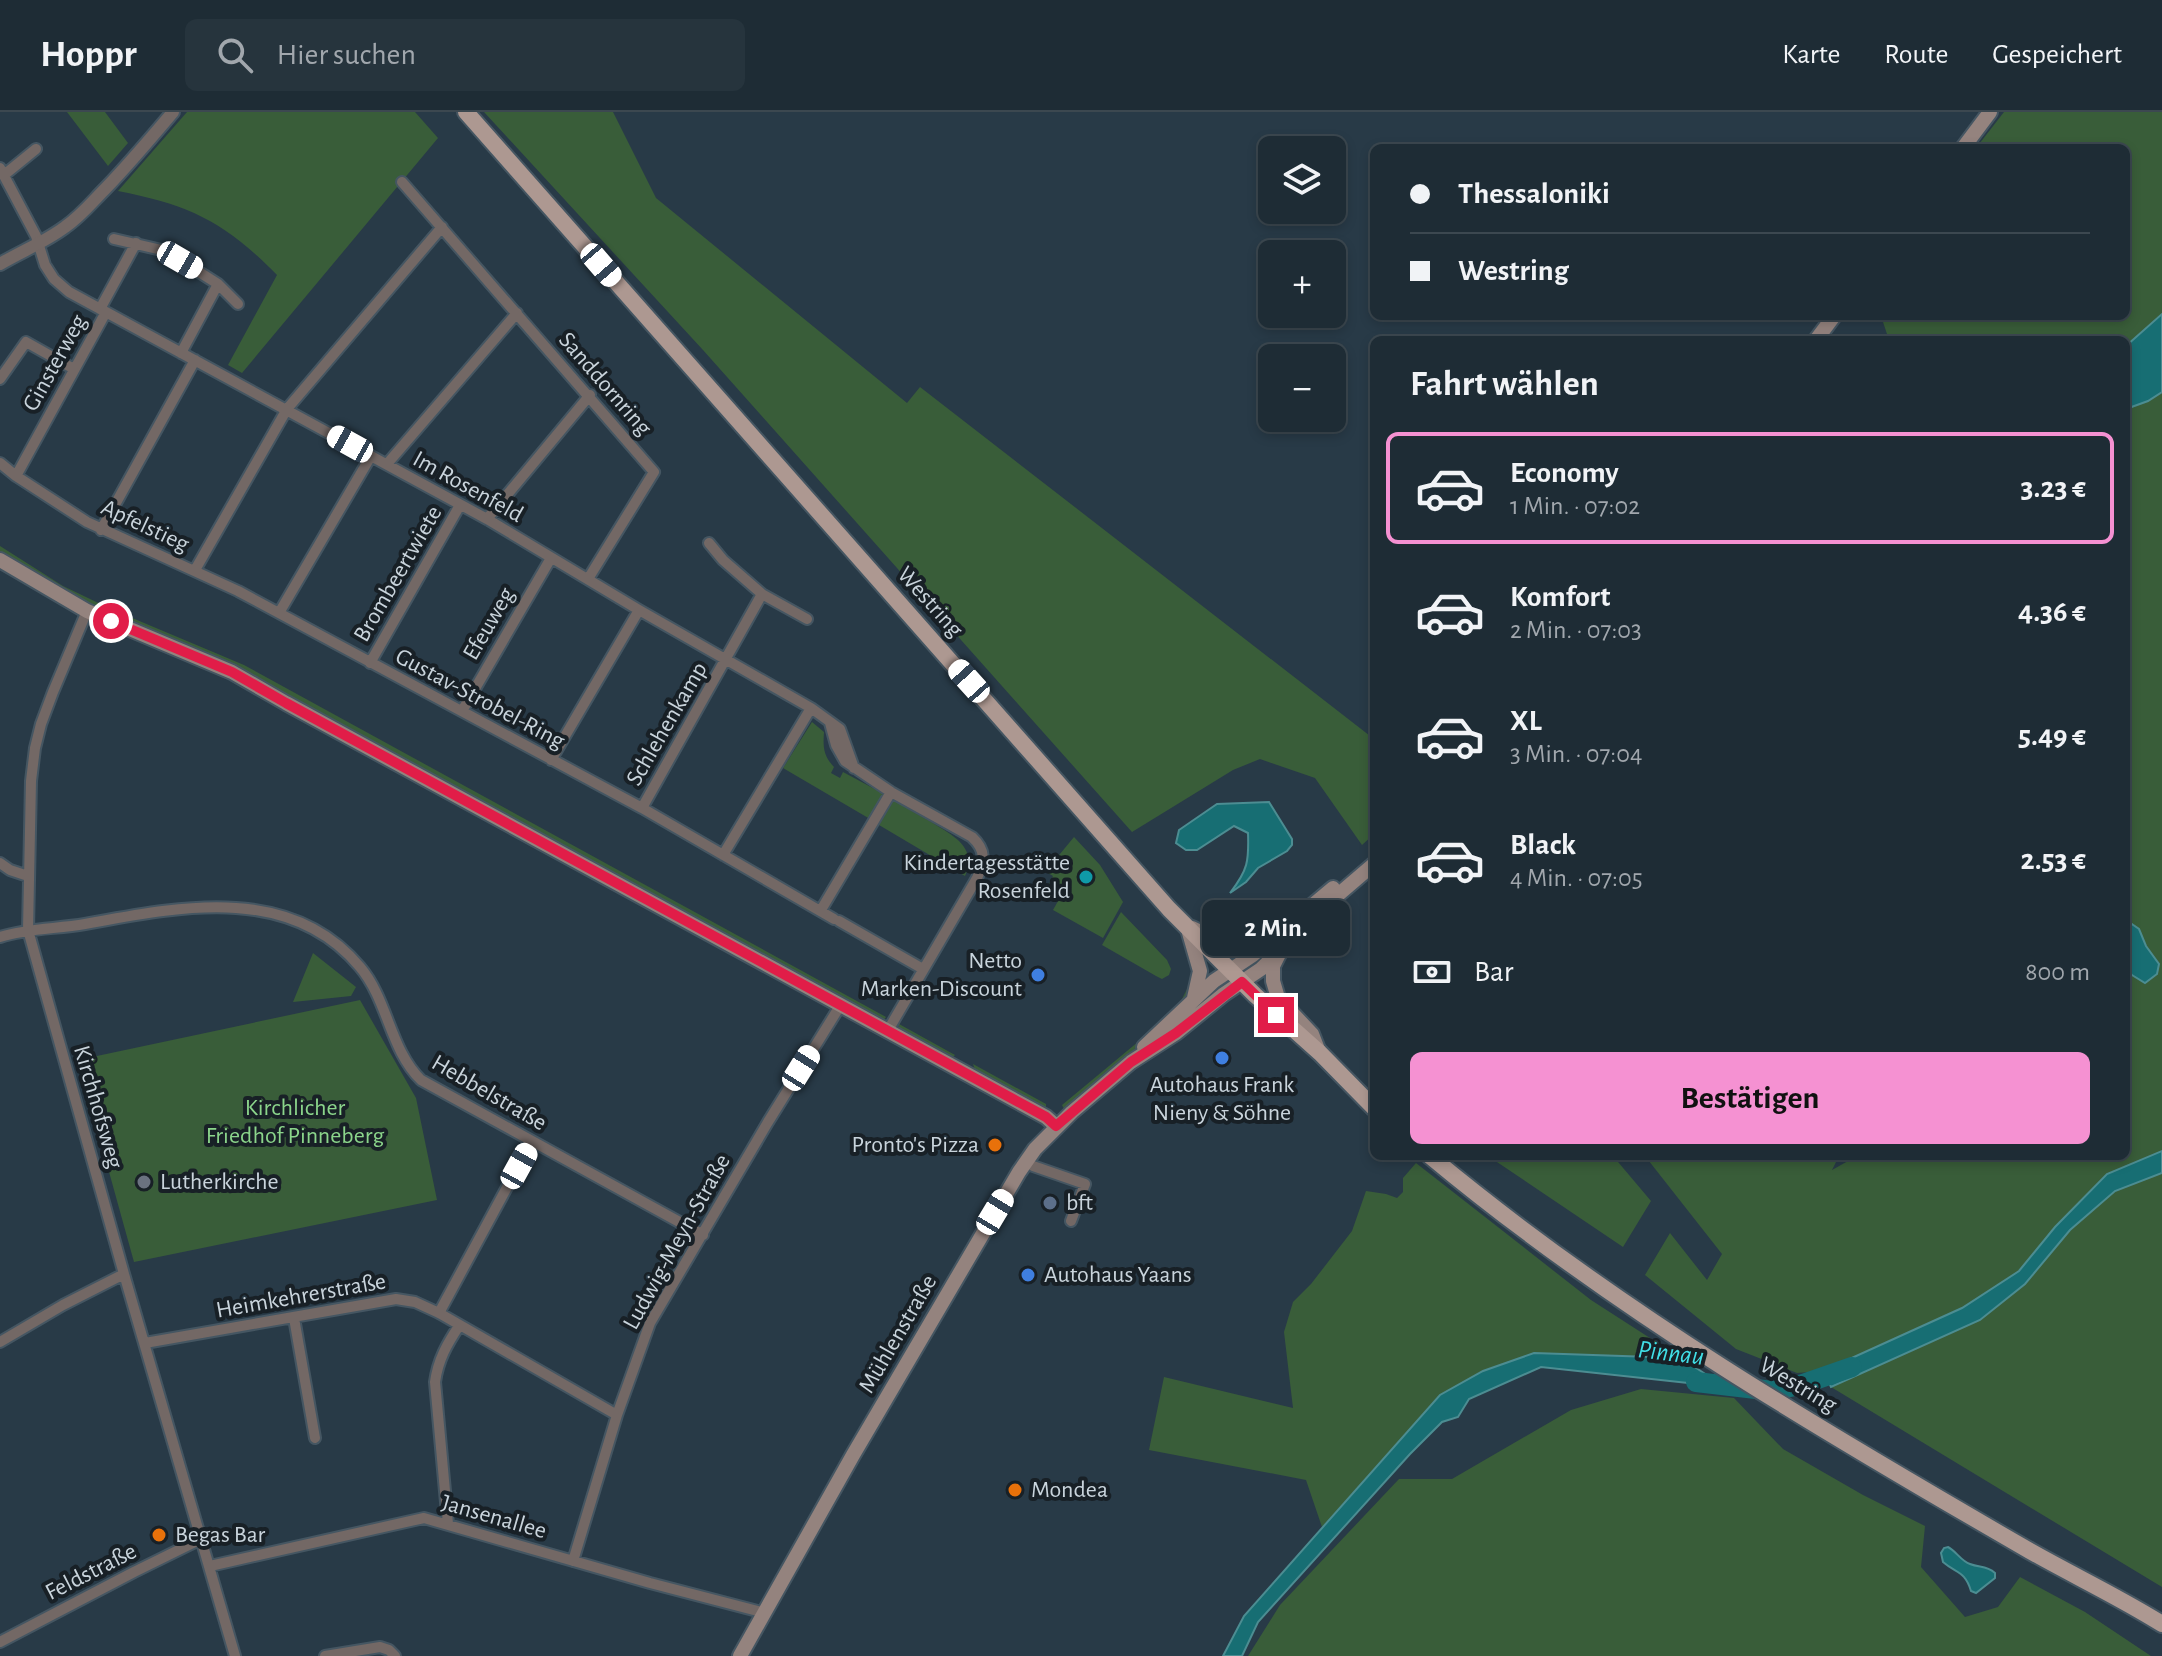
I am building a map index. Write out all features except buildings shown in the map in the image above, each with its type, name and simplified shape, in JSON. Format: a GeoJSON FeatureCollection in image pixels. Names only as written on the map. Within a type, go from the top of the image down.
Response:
{"type":"FeatureCollection","features":[{"type":"Feature","properties":{"kind":"main road","name":"Westring"},"geometry":{"type":"LineString","coordinates":[[466,112],[1169,909],[1370,1104]]}},
{"type":"Feature","properties":{"kind":"main road"},"geometry":{"type":"LineString","coordinates":[[1966,144],[1990,112]]}},
{"type":"Feature","properties":{"kind":"main road"},"geometry":{"type":"LineString","coordinates":[[0,560],[87,611],[232,672],[1046,1117],[1056,1126]]}},
{"type":"Feature","properties":{"kind":"main road","name":"Mühlenstraße"},"geometry":{"type":"LineString","coordinates":[[740,1656],[853,1455],[1035,1149],[1056,1126],[1131,1062],[1176,1033],[1279,932],[1349,876],[1370,863]]}},
{"type":"Feature","properties":{"kind":"main road","name":"Mühlenstraße"},"geometry":{"type":"LineString","coordinates":[[1131,1062],[1214,981],[1261,969],[1370,865]]}},
{"type":"Feature","properties":{"kind":"main road"},"geometry":{"type":"LineString","coordinates":[[1187,925],[1231,943],[1253,941],[1279,932]]}},
{"type":"Feature","properties":{"kind":"main road"},"geometry":{"type":"LineString","coordinates":[[1187,925],[1200,971],[1194,1000]]}},
{"type":"Feature","properties":{"kind":"main road"},"geometry":{"type":"LineString","coordinates":[[1281,950],[1273,966],[1278,998],[1312,1034],[1320,1053]]}},
{"type":"Feature","properties":{"kind":"main road","name":"Westring"},"geometry":{"type":"LineString","coordinates":[[1435,1160],[1492,1207],[1617,1299],[1739,1378],[2032,1552],[2162,1624]]}},
{"type":"Feature","properties":{"kind":"street"},"geometry":{"type":"LineString","coordinates":[[0,264],[38,245],[84,211],[173,112]]}},
{"type":"Feature","properties":{"kind":"street"},"geometry":{"type":"LineString","coordinates":[[2,171],[36,149]]}},
{"type":"Feature","properties":{"kind":"street","name":"Im Rosenfeld"},"geometry":{"type":"LineString","coordinates":[[2,171],[36,236],[41,256],[54,279],[69,292],[487,519],[811,708],[827,718],[845,761],[980,844],[984,855],[977,878],[887,1032]]}},
{"type":"Feature","properties":{"kind":"street","name":"Sanddornring"},"geometry":{"type":"LineString","coordinates":[[402,182],[654,472],[588,579]]}},
{"type":"Feature","properties":{"kind":"street"},"geometry":{"type":"LineString","coordinates":[[195,570],[287,409],[442,227]]}},
{"type":"Feature","properties":{"kind":"street"},"geometry":{"type":"LineString","coordinates":[[114,239],[166,251],[218,284],[238,304]]}},
{"type":"Feature","properties":{"kind":"street","name":"Ginsterweg"},"geometry":{"type":"LineString","coordinates":[[16,476],[74,369],[136,243]]}},
{"type":"Feature","properties":{"kind":"street"},"geometry":{"type":"LineString","coordinates":[[181,353],[218,284]]}},
{"type":"Feature","properties":{"kind":"street"},"geometry":{"type":"LineString","coordinates":[[387,464],[517,313]]}},
{"type":"Feature","properties":{"kind":"street"},"geometry":{"type":"LineString","coordinates":[[0,379],[26,342],[74,369]]}},
{"type":"Feature","properties":{"kind":"street"},"geometry":{"type":"LineString","coordinates":[[101,530],[195,360]]}},
{"type":"Feature","properties":{"kind":"street"},"geometry":{"type":"LineString","coordinates":[[487,519],[590,395]]}},
{"type":"Feature","properties":{"kind":"street"},"geometry":{"type":"LineString","coordinates":[[279,613],[371,456]]}},
{"type":"Feature","properties":{"kind":"street","name":"Apfelstieg"},"geometry":{"type":"LineString","coordinates":[[0,463],[101,530],[195,570],[279,613]]}},
{"type":"Feature","properties":{"kind":"street","name":"Brombeertwiete"},"geometry":{"type":"LineString","coordinates":[[370,663],[460,505]]}},
{"type":"Feature","properties":{"kind":"street"},"geometry":{"type":"LineString","coordinates":[[709,543],[723,560],[762,594],[807,619]]}},
{"type":"Feature","properties":{"kind":"street","name":"Efeuweg"},"geometry":{"type":"LineString","coordinates":[[462,711],[551,558]]}},
{"type":"Feature","properties":{"kind":"street"},"geometry":{"type":"LineString","coordinates":[[726,659],[762,594]]}},
{"type":"Feature","properties":{"kind":"street"},"geometry":{"type":"LineString","coordinates":[[551,760],[639,610]]}},
{"type":"Feature","properties":{"kind":"street","name":"Kirchhofsweg"},"geometry":{"type":"LineString","coordinates":[[87,611],[53,692],[35,748],[31,781],[28,930],[235,1656]]}},
{"type":"Feature","properties":{"kind":"street","name":"Gustav-Strobel-Ring"},"geometry":{"type":"LineString","coordinates":[[279,613],[642,808],[923,969]]}},
{"type":"Feature","properties":{"kind":"street","name":"Schlehenkamp"},"geometry":{"type":"LineString","coordinates":[[642,808],[726,659]]}},
{"type":"Feature","properties":{"kind":"street"},"geometry":{"type":"LineString","coordinates":[[723,855],[811,708]]}},
{"type":"Feature","properties":{"kind":"street"},"geometry":{"type":"LineString","coordinates":[[821,910],[891,792]]}},
{"type":"Feature","properties":{"kind":"street"},"geometry":{"type":"LineString","coordinates":[[0,863],[28,876]]}},
{"type":"Feature","properties":{"kind":"street","name":"Hebbelstraße"},"geometry":{"type":"LineString","coordinates":[[0,937],[28,930],[192,907],[256,909],[291,919],[330,940],[361,968],[400,1048],[414,1074],[421,1080],[703,1235]]}},
{"type":"Feature","properties":{"kind":"street","name":"Ludwig-Meyn-Straße"},"geometry":{"type":"LineString","coordinates":[[573,1561],[617,1415],[650,1323],[840,1006]]}},
{"type":"Feature","properties":{"kind":"street"},"geometry":{"type":"LineString","coordinates":[[439,1313],[532,1141]]}},
{"type":"Feature","properties":{"kind":"street"},"geometry":{"type":"LineString","coordinates":[[1033,1166],[1085,1184],[1071,1221]]}},
{"type":"Feature","properties":{"kind":"street"},"geometry":{"type":"LineString","coordinates":[[0,1342],[124,1274]]}},
{"type":"Feature","properties":{"kind":"street","name":"Heimkehrerstraße"},"geometry":{"type":"LineString","coordinates":[[145,1343],[401,1299],[439,1313],[617,1415]]}},
{"type":"Feature","properties":{"kind":"street"},"geometry":{"type":"LineString","coordinates":[[294,1318],[315,1438]]}},
{"type":"Feature","properties":{"kind":"street"},"geometry":{"type":"LineString","coordinates":[[448,1524],[435,1382],[438,1363],[459,1326]]}},
{"type":"Feature","properties":{"kind":"street","name":"Jansenallee"},"geometry":{"type":"LineString","coordinates":[[210,1566],[424,1518],[765,1613]]}},
{"type":"Feature","properties":{"kind":"street","name":"Feldstraße"},"geometry":{"type":"LineString","coordinates":[[0,1642],[201,1539]]}},
{"type":"Feature","properties":{"kind":"street"},"geometry":{"type":"LineString","coordinates":[[325,1656],[380,1647],[395,1656]]}},
{"type":"Feature","properties":{"kind":"green space"},"geometry":{"type":"Polygon","coordinates":[[[67,112],[105,112],[128,143],[108,166],[67,112]]]}},
{"type":"Feature","properties":{"kind":"green space"},"geometry":{"type":"Polygon","coordinates":[[[187,112],[415,112],[438,138],[242,373],[228,365],[277,275],[240,241],[205,218],[166,203],[118,191],[187,112]]]}},
{"type":"Feature","properties":{"kind":"green space"},"geometry":{"type":"Polygon","coordinates":[[[484,112],[613,112],[656,198],[907,403],[920,387],[1370,736],[1370,838],[1362,845],[1315,778],[1260,759],[1233,770],[1132,832],[703,350],[484,112]]]}},
{"type":"Feature","properties":{"kind":"green space"},"geometry":{"type":"Polygon","coordinates":[[[2004,112],[2162,112],[2162,1151],[2107,1174],[2055,1227],[2019,1271],[1962,1308],[1823,1371],[1797,1373],[1736,1349],[1645,1275],[1670,1233],[1707,1280],[1722,1254],[1648,1160],[1837,1160],[1832,1170],[1850,1160],[2130,1160],[2130,336],[1888,336],[1882,320],[2130,320],[2130,144],[1979,144],[2004,112]]]}},
{"type":"Feature","properties":{"kind":"green space"},"geometry":{"type":"Polygon","coordinates":[[[0,546],[63,586],[113,610],[110,615],[78,601],[0,554],[0,546]]]}},
{"type":"Feature","properties":{"kind":"green space"},"geometry":{"type":"Polygon","coordinates":[[[118,612],[244,665],[886,1017],[884,1020],[878,1019],[241,669],[115,617],[118,612]]]}},
{"type":"Feature","properties":{"kind":"green space"},"geometry":{"type":"Polygon","coordinates":[[[812,722],[824,732],[824,751],[834,767],[831,773],[840,778],[843,772],[884,794],[870,819],[783,768],[812,722]]]}},
{"type":"Feature","properties":{"kind":"green space"},"geometry":{"type":"Polygon","coordinates":[[[894,800],[961,844],[968,857],[965,876],[879,825],[894,800]]]}},
{"type":"Feature","properties":{"kind":"green space"},"geometry":{"type":"Polygon","coordinates":[[[1074,837],[1100,865],[1123,902],[1103,938],[1053,910],[1062,894],[1048,886],[1053,876],[1048,873],[1074,837]]]}},
{"type":"Feature","properties":{"kind":"green space"},"geometry":{"type":"Polygon","coordinates":[[[1121,912],[1167,960],[1171,969],[1169,975],[1162,979],[1102,945],[1121,912]]]}},
{"type":"Feature","properties":{"kind":"green space"},"geometry":{"type":"Polygon","coordinates":[[[313,953],[356,987],[351,996],[293,1002],[313,953]]]}},
{"type":"Feature","properties":{"kind":"green space"},"geometry":{"type":"Polygon","coordinates":[[[1191,981],[1189,995],[1159,1029],[1064,1109],[1062,1105],[1168,1017],[1179,1005],[1191,981]]]}},
{"type":"Feature","properties":{"kind":"green space","name":"Kirchlicher Friedhof Pinneberg"},"geometry":{"type":"Polygon","coordinates":[[[360,1000],[416,1098],[437,1200],[134,1262],[78,1060],[360,1000]]]}},
{"type":"Feature","properties":{"kind":"green space"},"geometry":{"type":"Polygon","coordinates":[[[899,1024],[955,1055],[946,1057],[903,1033],[899,1024]]]}},
{"type":"Feature","properties":{"kind":"green space"},"geometry":{"type":"Polygon","coordinates":[[[973,1064],[1046,1104],[1046,1112],[976,1073],[973,1064]]]}},
{"type":"Feature","properties":{"kind":"green space"},"geometry":{"type":"Polygon","coordinates":[[[1494,1160],[1616,1160],[1651,1201],[1623,1247],[1494,1160]]]}},
{"type":"Feature","properties":{"kind":"green space"},"geometry":{"type":"Polygon","coordinates":[[[1416,1163],[1591,1300],[1681,1358],[1534,1353],[1440,1395],[1322,1527],[1306,1480],[1149,1450],[1164,1377],[1293,1408],[1284,1332],[1293,1302],[1352,1231],[1366,1191],[1397,1198],[1403,1192],[1403,1178],[1416,1163]]]}},
{"type":"Feature","properties":{"kind":"green space"},"geometry":{"type":"Polygon","coordinates":[[[2162,1173],[2162,1587],[1831,1387],[1980,1320],[2025,1284],[2070,1230],[2115,1191],[2162,1173]]]}},
{"type":"Feature","properties":{"kind":"green space"},"geometry":{"type":"Polygon","coordinates":[[[1641,1389],[1734,1398],[1783,1449],[1925,1526],[1921,1567],[1965,1617],[1998,1607],[2020,1577],[2085,1612],[2151,1656],[1248,1656],[1280,1605],[1399,1479],[1452,1479],[1571,1410],[1641,1389]]]}},
{"type":"Feature","properties":{"kind":"shaded area"},"geometry":{"type":"Polygon","coordinates":[[[2162,314],[2162,392],[2130,408],[2130,342],[2162,314]]]}},
{"type":"Feature","properties":{"kind":"shaded area"},"geometry":{"type":"Polygon","coordinates":[[[1269,802],[1292,839],[1292,845],[1258,868],[1246,882],[1230,893],[1246,865],[1248,833],[1234,826],[1197,850],[1186,850],[1176,843],[1179,830],[1217,804],[1269,802]]]}},
{"type":"Feature","properties":{"kind":"shaded area"},"geometry":{"type":"Polygon","coordinates":[[[2130,923],[2139,929],[2159,964],[2157,974],[2145,983],[2132,975],[2130,923]]]}},
{"type":"Feature","properties":{"kind":"shaded area"},"geometry":{"type":"Polygon","coordinates":[[[2162,1151],[2162,1173],[2115,1191],[2070,1230],[2025,1284],[1980,1320],[1831,1387],[1823,1371],[1962,1308],[2019,1271],[2055,1227],[2107,1174],[2162,1151]]]}},
{"type":"Feature","properties":{"kind":"shaded area"},"geometry":{"type":"Polygon","coordinates":[[[1534,1353],[1681,1358],[1725,1387],[1541,1367],[1469,1399],[1458,1417],[1442,1422],[1410,1454],[1258,1622],[1242,1656],[1223,1656],[1244,1616],[1440,1395],[1483,1371],[1534,1353]]]}},
{"type":"Feature","properties":{"kind":"shaded area"},"geometry":{"type":"Polygon","coordinates":[[[1948,1547],[1967,1563],[1992,1570],[1995,1578],[1976,1593],[1971,1591],[1963,1576],[1943,1562],[1941,1553],[1948,1547]]]}},
{"type":"Feature","properties":{"kind":"waterway","name":"Pinnau"},"geometry":{"type":"LineString","coordinates":[[1696,1382],[1773,1391],[1852,1367]]}},
{"type":"Feature","properties":{"kind":"place","name":"Kindertagesstätte Rosenfeld"},"geometry":{"type":"Point","coordinates":[1086,877]}},
{"type":"Feature","properties":{"kind":"place","name":"Netto Marken-Discount"},"geometry":{"type":"Point","coordinates":[1038,975]}},
{"type":"Feature","properties":{"kind":"place","name":"Autohaus Frank Nieny & Söhne"},"geometry":{"type":"Point","coordinates":[1222,1058]}},
{"type":"Feature","properties":{"kind":"place","name":"Pronto's Pizza"},"geometry":{"type":"Point","coordinates":[995,1145]}},
{"type":"Feature","properties":{"kind":"place","name":"Lutherkirche"},"geometry":{"type":"Point","coordinates":[144,1182]}},
{"type":"Feature","properties":{"kind":"place","name":"bft"},"geometry":{"type":"Point","coordinates":[1050,1203]}},
{"type":"Feature","properties":{"kind":"place","name":"Autohaus Yaans"},"geometry":{"type":"Point","coordinates":[1028,1275]}},
{"type":"Feature","properties":{"kind":"place","name":"Mondea"},"geometry":{"type":"Point","coordinates":[1015,1490]}},
{"type":"Feature","properties":{"kind":"place","name":"Begas Bar"},"geometry":{"type":"Point","coordinates":[159,1535]}},
{"type":"Feature","properties":{"kind":"route"},"geometry":{"type":"LineString","coordinates":[[111,621],[232,672],[1046,1117],[1056,1126],[1131,1062],[1176,1033],[1242,982],[1276,1015]]}}]}
